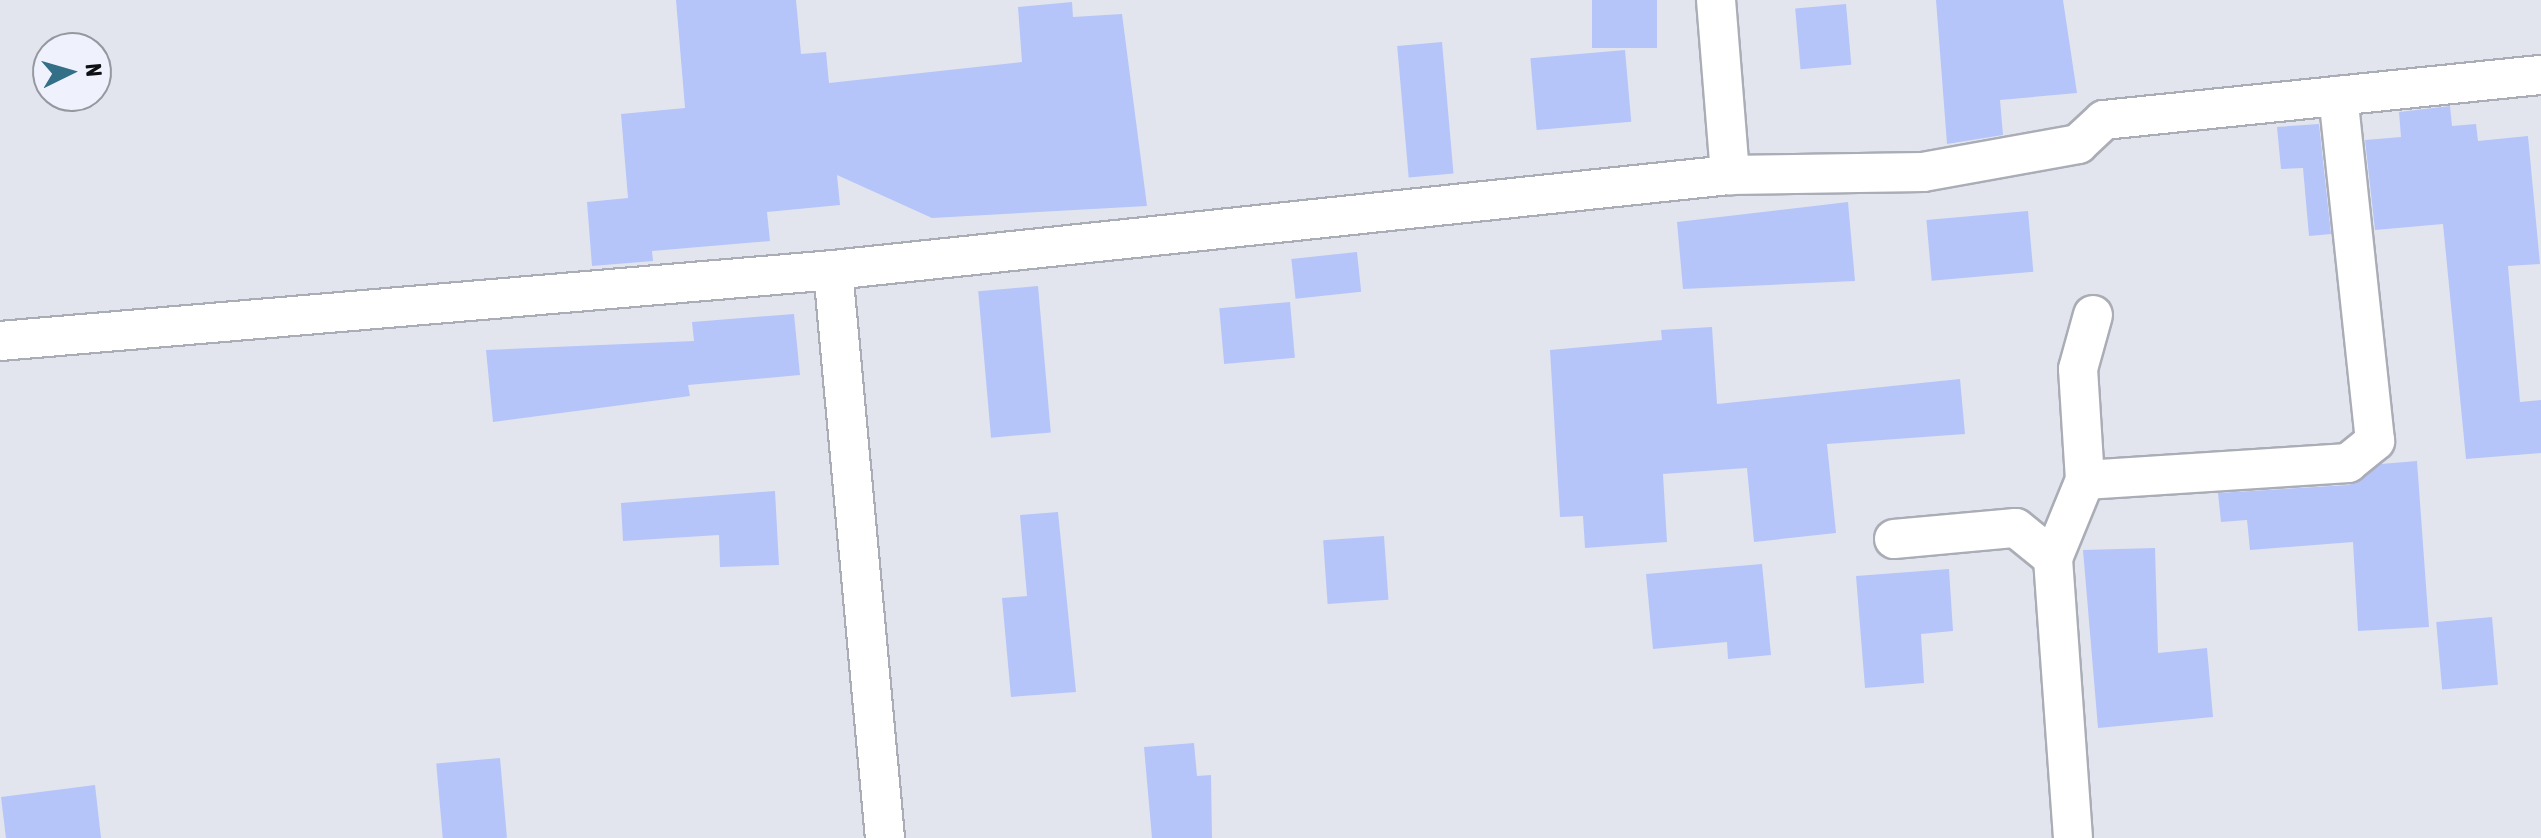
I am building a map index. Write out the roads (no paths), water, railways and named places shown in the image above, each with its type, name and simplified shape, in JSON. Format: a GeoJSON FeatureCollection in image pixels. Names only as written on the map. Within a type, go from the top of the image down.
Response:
{"type":"FeatureCollection","features":[{"type":"Feature","properties":{"kind":"street"},"geometry":{"type":"LineString","coordinates":[[1716,0],[1730,175]]}},
{"type":"Feature","properties":{"kind":"street"},"geometry":{"type":"LineString","coordinates":[[0,341],[833,270],[1730,175],[1923,172],[2078,144],[2104,120],[2541,75]]}},
{"type":"Feature","properties":{"kind":"street"},"geometry":{"type":"LineString","coordinates":[[2085,480],[2348,463],[2375,441],[2338,96]]}},
{"type":"Feature","properties":{"kind":"street"},"geometry":{"type":"LineString","coordinates":[[833,270],[885,838]]}},
{"type":"Feature","properties":{"kind":"street"},"geometry":{"type":"LineString","coordinates":[[2073,838],[2053,558],[2085,480],[2078,369],[2093,315]]}},
{"type":"Feature","properties":{"kind":"street"},"geometry":{"type":"LineString","coordinates":[[1894,539],[2016,528],[2053,558]]}}]}
